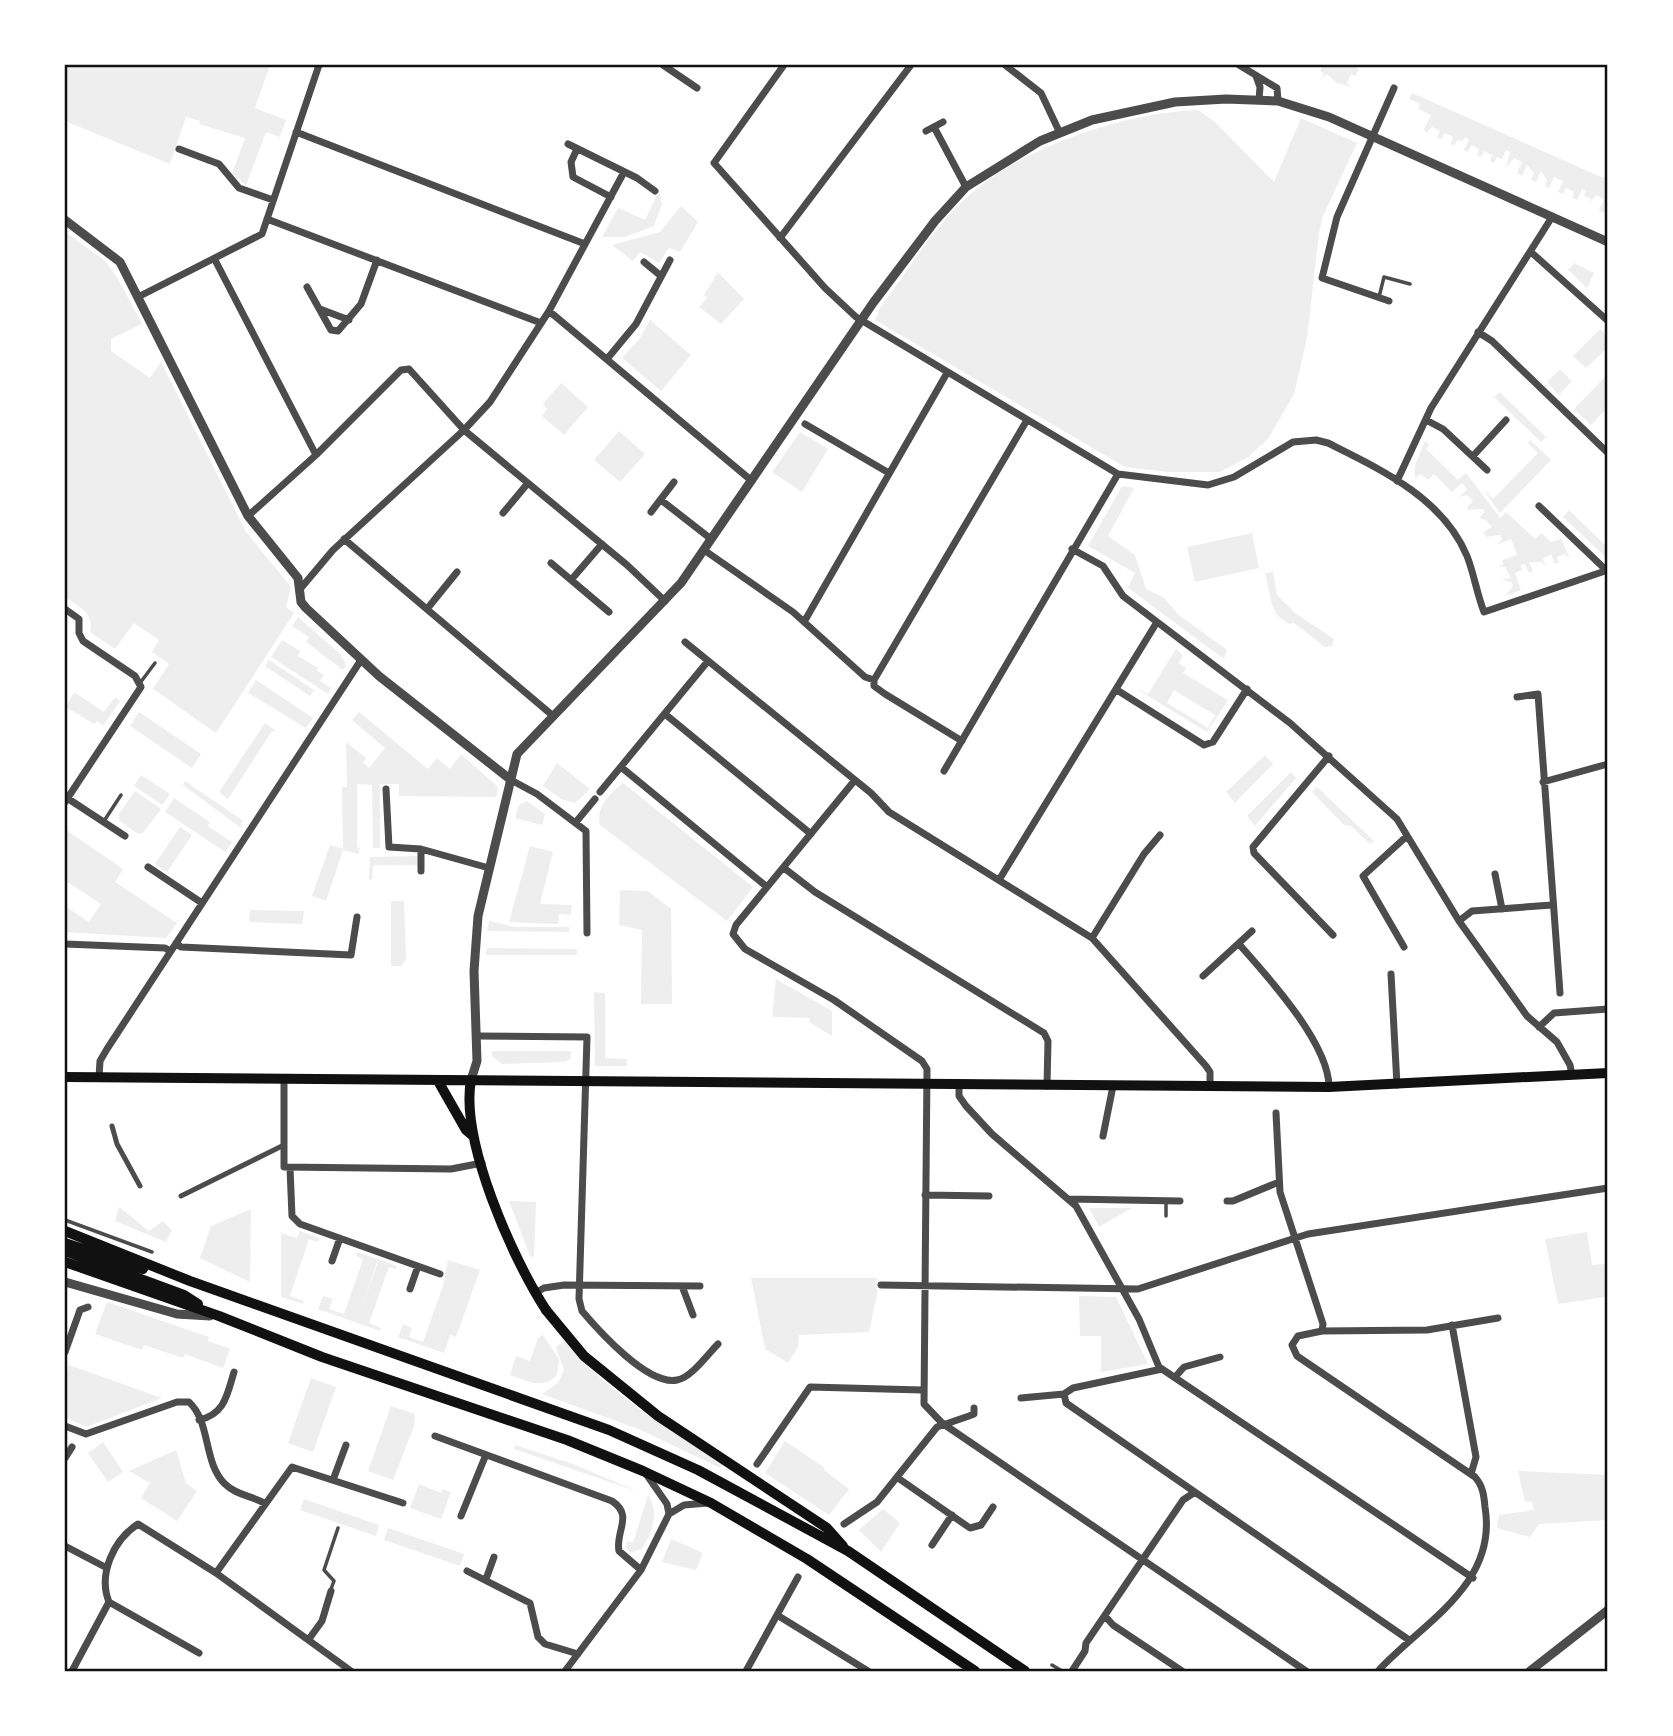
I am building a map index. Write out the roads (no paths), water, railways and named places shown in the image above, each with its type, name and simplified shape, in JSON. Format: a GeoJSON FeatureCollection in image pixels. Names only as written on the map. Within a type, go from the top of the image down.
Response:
{"type":"FeatureCollection","features":[{"type":"Feature","properties":{"kind":"main road"},"geometry":{"type":"LineString","coordinates":[[65,1077],[1329,1087],[1608,1073]]}},
{"type":"Feature","properties":{"kind":"main road"},"geometry":{"type":"LineString","coordinates":[[471,1080],[467,1099],[482,1163],[506,1235],[546,1310],[584,1356],[649,1409],[827,1528],[848,1551]]}},
{"type":"Feature","properties":{"kind":"main road"},"geometry":{"type":"LineString","coordinates":[[438,1081],[466,1130],[474,1136]]}},
{"type":"Feature","properties":{"kind":"main road"},"geometry":{"type":"LineString","coordinates":[[65,1231],[72,1253]]}},
{"type":"Feature","properties":{"kind":"main road"},"geometry":{"type":"LineString","coordinates":[[65,1243],[72,1253],[321,1357],[542,1431],[643,1471],[710,1503],[807,1559],[975,1671]]}},
{"type":"Feature","properties":{"kind":"main road"},"geometry":{"type":"LineString","coordinates":[[72,1253],[190,1281],[609,1430],[721,1481],[848,1551],[1025,1671]]}},
{"type":"Feature","properties":{"kind":"street"},"geometry":{"type":"LineString","coordinates":[[138,297],[262,234],[319,65]]}},
{"type":"Feature","properties":{"kind":"street"},"geometry":{"type":"LineString","coordinates":[[663,65],[697,88]]}},
{"type":"Feature","properties":{"kind":"street"},"geometry":{"type":"LineString","coordinates":[[780,238],[911,65]]}},
{"type":"Feature","properties":{"kind":"street"},"geometry":{"type":"LineString","coordinates":[[1005,65],[1041,93],[1059,131]]}},
{"type":"Feature","properties":{"kind":"street"},"geometry":{"type":"LineString","coordinates":[[1239,65],[1277,88],[1278,101]]}},
{"type":"Feature","properties":{"kind":"street"},"geometry":{"type":"LineString","coordinates":[[779,68],[714,163],[780,238],[862,322],[1118,474],[1208,485],[1234,477],[1278,449],[1300,441],[1317,440],[1328,443],[1397,481],[1439,513],[1454,531],[1466,555],[1484,612],[1607,570],[1539,506]]}},
{"type":"Feature","properties":{"kind":"street"},"geometry":{"type":"LineString","coordinates":[[1256,75],[1260,87],[1259,100]]}},
{"type":"Feature","properties":{"kind":"street"},"geometry":{"type":"LineString","coordinates":[[1389,301],[1322,278],[1337,217],[1394,88]]}},
{"type":"Feature","properties":{"kind":"street"},"geometry":{"type":"LineString","coordinates":[[471,1080],[477,1061],[477,924],[511,780],[522,748],[665,601],[704,550],[924,234],[966,187],[990,170],[1059,131],[1109,116],[1175,102],[1278,101],[1329,117],[1608,242]]}},
{"type":"Feature","properties":{"kind":"street"},"geometry":{"type":"LineString","coordinates":[[926,131],[943,122]]}},
{"type":"Feature","properties":{"kind":"street"},"geometry":{"type":"LineString","coordinates":[[934,127],[966,187]]}},
{"type":"Feature","properties":{"kind":"street"},"geometry":{"type":"LineString","coordinates":[[296,132],[585,244]]}},
{"type":"Feature","properties":{"kind":"street"},"geometry":{"type":"LineString","coordinates":[[568,144],[655,191]]}},
{"type":"Feature","properties":{"kind":"street"},"geometry":{"type":"LineString","coordinates":[[179,149],[219,164],[239,188],[274,200]]}},
{"type":"Feature","properties":{"kind":"street"},"geometry":{"type":"LineString","coordinates":[[578,149],[571,162],[573,177],[611,197]]}},
{"type":"Feature","properties":{"kind":"street"},"geometry":{"type":"LineString","coordinates":[[301,588],[344,539],[464,430],[490,402],[549,311],[624,172]]}},
{"type":"Feature","properties":{"kind":"street"},"geometry":{"type":"LineString","coordinates":[[1397,481],[1426,419],[1552,217]]}},
{"type":"Feature","properties":{"kind":"street"},"geometry":{"type":"LineString","coordinates":[[267,219],[541,323]]}},
{"type":"Feature","properties":{"kind":"street"},"geometry":{"type":"LineString","coordinates":[[65,220],[117,258],[248,516],[256,530],[295,574],[301,588],[301,602],[306,608],[361,660],[511,780],[586,831],[587,933]]}},
{"type":"Feature","properties":{"kind":"street"},"geometry":{"type":"LineString","coordinates":[[1532,253],[1608,321]]}},
{"type":"Feature","properties":{"kind":"street"},"geometry":{"type":"LineString","coordinates":[[215,260],[316,455]]}},
{"type":"Feature","properties":{"kind":"street"},"geometry":{"type":"LineString","coordinates":[[307,287],[333,331],[338,331],[361,304],[377,260]]}},
{"type":"Feature","properties":{"kind":"street"},"geometry":{"type":"LineString","coordinates":[[607,359],[636,324],[670,260]]}},
{"type":"Feature","properties":{"kind":"street"},"geometry":{"type":"LineString","coordinates":[[644,262],[661,276]]}},
{"type":"Feature","properties":{"kind":"street"},"geometry":{"type":"LineString","coordinates":[[319,309],[349,320]]}},
{"type":"Feature","properties":{"kind":"street"},"geometry":{"type":"LineString","coordinates":[[549,311],[752,481]]}},
{"type":"Feature","properties":{"kind":"street"},"geometry":{"type":"LineString","coordinates":[[1478,332],[1492,341],[1608,453]]}},
{"type":"Feature","properties":{"kind":"street"},"geometry":{"type":"LineString","coordinates":[[248,516],[316,455],[404,368],[409,369],[464,430],[602,544],[665,601]]}},
{"type":"Feature","properties":{"kind":"street"},"geometry":{"type":"LineString","coordinates":[[804,622],[947,373]]}},
{"type":"Feature","properties":{"kind":"street"},"geometry":{"type":"LineString","coordinates":[[1426,419],[1443,429],[1487,470]]}},
{"type":"Feature","properties":{"kind":"street"},"geometry":{"type":"LineString","coordinates":[[962,741],[885,694],[874,685],[874,680],[1027,420]]}},
{"type":"Feature","properties":{"kind":"street"},"geometry":{"type":"LineString","coordinates":[[1473,456],[1506,420]]}},
{"type":"Feature","properties":{"kind":"street"},"geometry":{"type":"LineString","coordinates":[[805,424],[890,472]]}},
{"type":"Feature","properties":{"kind":"street"},"geometry":{"type":"LineString","coordinates":[[944,771],[1118,474]]}},
{"type":"Feature","properties":{"kind":"street"},"geometry":{"type":"LineString","coordinates":[[651,512],[674,482]]}},
{"type":"Feature","properties":{"kind":"street"},"geometry":{"type":"LineString","coordinates":[[503,513],[528,483]]}},
{"type":"Feature","properties":{"kind":"street"},"geometry":{"type":"LineString","coordinates":[[661,500],[711,539]]}},
{"type":"Feature","properties":{"kind":"street"},"geometry":{"type":"LineString","coordinates":[[344,539],[552,715]]}},
{"type":"Feature","properties":{"kind":"street"},"geometry":{"type":"LineString","coordinates":[[571,580],[602,544]]}},
{"type":"Feature","properties":{"kind":"street"},"geometry":{"type":"LineString","coordinates":[[1073,549],[1103,566],[1112,576],[1117,590],[1247,689],[1329,756],[1397,819],[1459,920],[1527,1016],[1557,1042],[1570,1065],[1572,1075]]}},
{"type":"Feature","properties":{"kind":"street"},"geometry":{"type":"LineString","coordinates":[[704,550],[804,622],[865,677],[874,680]]}},
{"type":"Feature","properties":{"kind":"street"},"geometry":{"type":"LineString","coordinates":[[551,562],[609,612]]}},
{"type":"Feature","properties":{"kind":"street"},"geometry":{"type":"LineString","coordinates":[[427,609],[457,572]]}},
{"type":"Feature","properties":{"kind":"street"},"geometry":{"type":"LineString","coordinates":[[65,609],[79,619],[79,634],[83,641],[135,676],[140,683],[66,800],[125,836]]}},
{"type":"Feature","properties":{"kind":"street"},"geometry":{"type":"LineString","coordinates":[[999,880],[1157,622]]}},
{"type":"Feature","properties":{"kind":"street"},"geometry":{"type":"LineString","coordinates":[[685,642],[855,780],[889,812],[1092,938],[1206,1066],[1210,1072],[1210,1086]]}},
{"type":"Feature","properties":{"kind":"street"},"geometry":{"type":"LineString","coordinates":[[99,1077],[100,1061],[107,1049],[361,660]]}},
{"type":"Feature","properties":{"kind":"street"},"geometry":{"type":"LineString","coordinates":[[576,822],[708,661]]}},
{"type":"Feature","properties":{"kind":"street"},"geometry":{"type":"LineString","coordinates":[[1117,690],[1204,745],[1213,742],[1247,689]]}},
{"type":"Feature","properties":{"kind":"street"},"geometry":{"type":"LineString","coordinates":[[1517,697],[1538,694],[1560,993]]}},
{"type":"Feature","properties":{"kind":"street"},"geometry":{"type":"LineString","coordinates":[[665,715],[811,834]]}},
{"type":"Feature","properties":{"kind":"street"},"geometry":{"type":"LineString","coordinates":[[1329,756],[1253,847],[1254,853],[1334,935]]}},
{"type":"Feature","properties":{"kind":"street"},"geometry":{"type":"LineString","coordinates":[[1543,782],[1608,764]]}},
{"type":"Feature","properties":{"kind":"street"},"geometry":{"type":"LineString","coordinates":[[621,768],[767,887]]}},
{"type":"Feature","properties":{"kind":"street"},"geometry":{"type":"LineString","coordinates":[[855,780],[734,928],[733,937],[745,948],[834,1000],[922,1060],[927,1069],[929,1085],[925,1195],[924,1404],[942,1423],[1306,1671]]}},
{"type":"Feature","properties":{"kind":"street"},"geometry":{"type":"LineString","coordinates":[[386,789],[387,843],[396,849],[421,849],[489,868]]}},
{"type":"Feature","properties":{"kind":"street"},"geometry":{"type":"LineString","coordinates":[[1092,938],[1144,854],[1160,835]]}},
{"type":"Feature","properties":{"kind":"street"},"geometry":{"type":"LineString","coordinates":[[1404,947],[1363,876],[1407,836]]}},
{"type":"Feature","properties":{"kind":"street"},"geometry":{"type":"LineString","coordinates":[[421,849],[421,871]]}},
{"type":"Feature","properties":{"kind":"street"},"geometry":{"type":"LineString","coordinates":[[148,867],[202,903]]}},
{"type":"Feature","properties":{"kind":"street"},"geometry":{"type":"LineString","coordinates":[[784,868],[826,899],[1044,1033],[1048,1041],[1048,1086]]}},
{"type":"Feature","properties":{"kind":"street"},"geometry":{"type":"LineString","coordinates":[[1494,874],[1502,909]]}},
{"type":"Feature","properties":{"kind":"street"},"geometry":{"type":"LineString","coordinates":[[1459,920],[1472,911],[1552,905]]}},
{"type":"Feature","properties":{"kind":"street"},"geometry":{"type":"LineString","coordinates":[[176,943],[181,947],[351,955],[356,917]]}},
{"type":"Feature","properties":{"kind":"street"},"geometry":{"type":"LineString","coordinates":[[1203,976],[1252,931]]}},
{"type":"Feature","properties":{"kind":"street"},"geometry":{"type":"LineString","coordinates":[[65,944],[165,948],[170,951]]}},
{"type":"Feature","properties":{"kind":"street"},"geometry":{"type":"LineString","coordinates":[[1239,944],[1286,996],[1327,1069],[1329,1087]]}},
{"type":"Feature","properties":{"kind":"street"},"geometry":{"type":"LineString","coordinates":[[1391,974],[1397,1085]]}},
{"type":"Feature","properties":{"kind":"street"},"geometry":{"type":"LineString","coordinates":[[1539,1027],[1554,1013],[1608,1009]]}},
{"type":"Feature","properties":{"kind":"street"},"geometry":{"type":"LineString","coordinates":[[476,1036],[587,1037],[582,1311],[611,1342],[652,1376],[677,1380],[718,1344]]}},
{"type":"Feature","properties":{"kind":"street"},"geometry":{"type":"LineString","coordinates":[[284,1079],[282,1146],[292,1216],[300,1224],[440,1274]]}},
{"type":"Feature","properties":{"kind":"street"},"geometry":{"type":"LineString","coordinates":[[959,1085],[959,1096],[992,1134],[1076,1206],[1123,1289],[1162,1369],[1473,1578]]}},
{"type":"Feature","properties":{"kind":"street"},"geometry":{"type":"LineString","coordinates":[[1103,1136],[1113,1086]]}},
{"type":"Feature","properties":{"kind":"street"},"geometry":{"type":"LineString","coordinates":[[1276,1113],[1279,1182],[1323,1324],[1322,1331]]}},
{"type":"Feature","properties":{"kind":"street"},"geometry":{"type":"LineString","coordinates":[[112,1126],[117,1144],[140,1186]]}},
{"type":"Feature","properties":{"kind":"street"},"geometry":{"type":"LineString","coordinates":[[181,1196],[282,1146]]}},
{"type":"Feature","properties":{"kind":"street"},"geometry":{"type":"LineString","coordinates":[[287,1168],[451,1169],[482,1163]]}},
{"type":"Feature","properties":{"kind":"street"},"geometry":{"type":"LineString","coordinates":[[1227,1201],[1279,1182]]}},
{"type":"Feature","properties":{"kind":"street"},"geometry":{"type":"LineString","coordinates":[[881,1285],[1138,1289],[1296,1238],[1608,1188]]}},
{"type":"Feature","properties":{"kind":"street"},"geometry":{"type":"LineString","coordinates":[[925,1195],[989,1196]]}},
{"type":"Feature","properties":{"kind":"street"},"geometry":{"type":"LineString","coordinates":[[1069,1199],[1180,1201]]}},
{"type":"Feature","properties":{"kind":"street"},"geometry":{"type":"LineString","coordinates":[[332,1261],[340,1238]]}},
{"type":"Feature","properties":{"kind":"street"},"geometry":{"type":"LineString","coordinates":[[410,1289],[418,1266]]}},
{"type":"Feature","properties":{"kind":"street"},"geometry":{"type":"LineString","coordinates":[[65,1282],[177,1314],[219,1316]]}},
{"type":"Feature","properties":{"kind":"street"},"geometry":{"type":"LineString","coordinates":[[535,1293],[550,1287],[581,1285],[700,1286]]}},
{"type":"Feature","properties":{"kind":"street"},"geometry":{"type":"LineString","coordinates":[[682,1286],[693,1315]]}},
{"type":"Feature","properties":{"kind":"street"},"geometry":{"type":"LineString","coordinates":[[65,1352],[67,1340],[84,1308]]}},
{"type":"Feature","properties":{"kind":"street"},"geometry":{"type":"LineString","coordinates":[[1378,1671],[1473,1578],[1487,1520],[1482,1488],[1471,1474],[1297,1356],[1292,1345],[1298,1336],[1322,1331],[1427,1330],[1498,1318]]}},
{"type":"Feature","properties":{"kind":"street"},"geometry":{"type":"LineString","coordinates":[[1452,1325],[1476,1457],[1471,1474]]}},
{"type":"Feature","properties":{"kind":"street"},"geometry":{"type":"LineString","coordinates":[[1176,1376],[1184,1367],[1220,1357]]}},
{"type":"Feature","properties":{"kind":"street"},"geometry":{"type":"LineString","coordinates":[[1021,1398],[1064,1394],[1073,1388],[1162,1369]]}},
{"type":"Feature","properties":{"kind":"street"},"geometry":{"type":"LineString","coordinates":[[199,1420],[211,1417],[222,1409],[234,1372]]}},
{"type":"Feature","properties":{"kind":"street"},"geometry":{"type":"LineString","coordinates":[[757,1464],[810,1387],[922,1390]]}},
{"type":"Feature","properties":{"kind":"street"},"geometry":{"type":"LineString","coordinates":[[1064,1394],[1066,1403],[1409,1640]]}},
{"type":"Feature","properties":{"kind":"street"},"geometry":{"type":"LineString","coordinates":[[65,1426],[86,1434],[183,1401],[193,1406],[215,1469],[225,1485],[264,1503]]}},
{"type":"Feature","properties":{"kind":"street"},"geometry":{"type":"LineString","coordinates":[[844,1524],[877,1502],[942,1423],[969,1416],[974,1408]]}},
{"type":"Feature","properties":{"kind":"street"},"geometry":{"type":"LineString","coordinates":[[435,1436],[618,1506],[624,1523],[618,1545],[620,1551],[640,1570]]}},
{"type":"Feature","properties":{"kind":"street"},"geometry":{"type":"LineString","coordinates":[[333,1480],[346,1445]]}},
{"type":"Feature","properties":{"kind":"street"},"geometry":{"type":"LineString","coordinates":[[65,1458],[72,1447]]}},
{"type":"Feature","properties":{"kind":"street"},"geometry":{"type":"LineString","coordinates":[[461,1516],[485,1457]]}},
{"type":"Feature","properties":{"kind":"street"},"geometry":{"type":"LineString","coordinates":[[216,1573],[292,1467],[403,1503]]}},
{"type":"Feature","properties":{"kind":"street"},"geometry":{"type":"LineString","coordinates":[[643,1471],[662,1495],[669,1514]]}},
{"type":"Feature","properties":{"kind":"street"},"geometry":{"type":"LineString","coordinates":[[898,1478],[970,1528],[976,1528],[993,1507]]}},
{"type":"Feature","properties":{"kind":"street"},"geometry":{"type":"LineString","coordinates":[[1072,1671],[1085,1651],[1086,1643],[1183,1500],[1195,1492]]}},
{"type":"Feature","properties":{"kind":"street"},"geometry":{"type":"LineString","coordinates":[[567,1670],[640,1570],[669,1514],[684,1505],[710,1503]]}},
{"type":"Feature","properties":{"kind":"street"},"geometry":{"type":"LineString","coordinates":[[932,1545],[952,1515]]}},
{"type":"Feature","properties":{"kind":"street"},"geometry":{"type":"LineString","coordinates":[[199,1653],[109,1602],[104,1590],[105,1567],[131,1528],[138,1524],[216,1573],[351,1671]]}},
{"type":"Feature","properties":{"kind":"street"},"geometry":{"type":"LineString","coordinates":[[65,1546],[105,1567]]}},
{"type":"Feature","properties":{"kind":"street"},"geometry":{"type":"LineString","coordinates":[[486,1578],[494,1557]]}},
{"type":"Feature","properties":{"kind":"street"},"geometry":{"type":"LineString","coordinates":[[467,1571],[486,1578],[530,1602],[535,1615],[535,1629],[542,1641],[578,1654]]}},
{"type":"Feature","properties":{"kind":"street"},"geometry":{"type":"LineString","coordinates":[[746,1671],[797,1577]]}},
{"type":"Feature","properties":{"kind":"street"},"geometry":{"type":"LineString","coordinates":[[309,1639],[322,1621],[331,1591]]}},
{"type":"Feature","properties":{"kind":"street"},"geometry":{"type":"LineString","coordinates":[[72,1671],[109,1602]]}},
{"type":"Feature","properties":{"kind":"street"},"geometry":{"type":"LineString","coordinates":[[1530,1671],[1608,1611]]}},
{"type":"Feature","properties":{"kind":"street"},"geometry":{"type":"LineString","coordinates":[[777,1615],[868,1671]]}},
{"type":"Feature","properties":{"kind":"street"},"geometry":{"type":"LineString","coordinates":[[1105,1616],[1113,1625],[1182,1671]]}},
{"type":"Feature","properties":{"kind":"lane"},"geometry":{"type":"LineString","coordinates":[[1379,297],[1384,277],[1410,284]]}},
{"type":"Feature","properties":{"kind":"lane"},"geometry":{"type":"LineString","coordinates":[[140,683],[155,663]]}},
{"type":"Feature","properties":{"kind":"lane"},"geometry":{"type":"LineString","coordinates":[[104,821],[121,795]]}},
{"type":"Feature","properties":{"kind":"lane"},"geometry":{"type":"LineString","coordinates":[[1166,1202],[1166,1216]]}},
{"type":"Feature","properties":{"kind":"lane"},"geometry":{"type":"LineString","coordinates":[[65,1220],[152,1252]]}},
{"type":"Feature","properties":{"kind":"lane"},"geometry":{"type":"LineString","coordinates":[[331,1591],[334,1581],[324,1570],[338,1528]]}},
{"type":"Feature","properties":{"kind":"lane"},"geometry":{"type":"LineString","coordinates":[[1052,1665],[1062,1671]]}}]}
